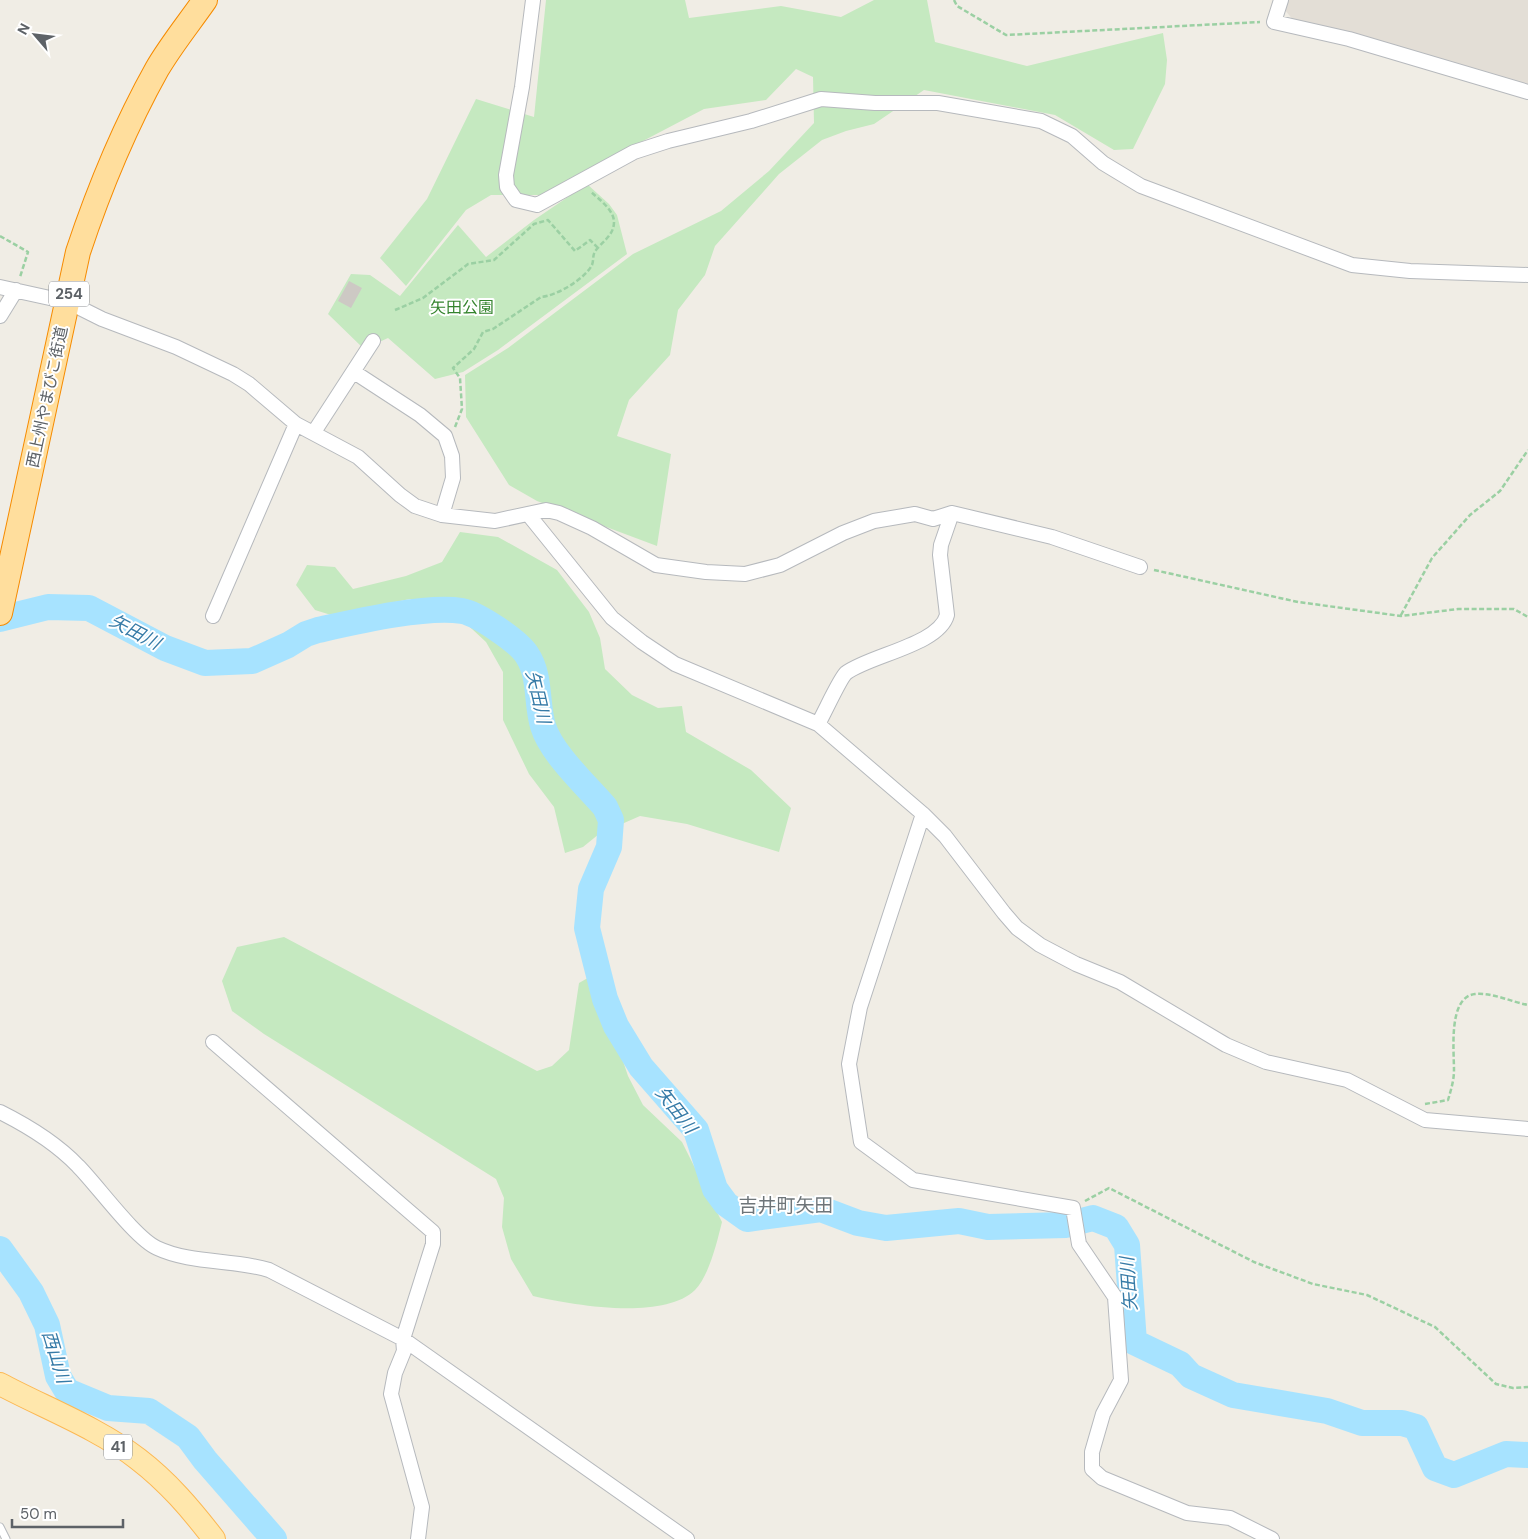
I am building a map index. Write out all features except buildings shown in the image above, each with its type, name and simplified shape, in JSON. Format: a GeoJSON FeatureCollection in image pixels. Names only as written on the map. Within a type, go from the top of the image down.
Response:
{"type":"FeatureCollection","features":[{"type":"Feature","properties":{"kind":"highway","name":"西上州やまびこ街道"},"geometry":{"type":"LineString","coordinates":[[0,613],[80,244],[115,152],[158,68],[205,0]]}},
{"type":"Feature","properties":{"kind":"main road","name":"41"},"geometry":{"type":"LineString","coordinates":[[0,1384],[98,1435],[137,1458],[180,1496],[214,1539]]}},
{"type":"Feature","properties":{"kind":"street"},"geometry":{"type":"LineString","coordinates":[[533,0],[522,86],[508,159],[507,187],[516,200],[537,205],[581,183],[634,152],[821,100],[875,103],[938,103],[1041,121],[1072,136],[1103,163],[1141,186],[1352,265],[1410,271],[1528,276]]}},
{"type":"Feature","properties":{"kind":"street"},"geometry":{"type":"LineString","coordinates":[[1281,0],[1274,22],[1349,39],[1528,92]]}},
{"type":"Feature","properties":{"kind":"street"},"geometry":{"type":"LineString","coordinates":[[0,288],[68,302],[102,319],[176,347],[233,374],[249,384],[296,424],[358,457],[415,506],[442,515],[495,521],[546,510],[569,517],[656,565],[706,572],[745,574],[780,565],[843,533],[874,521],[915,514],[933,519],[952,513],[1052,536],[1140,567]]}},
{"type":"Feature","properties":{"kind":"street"},"geometry":{"type":"LineString","coordinates":[[0,316],[16,290]]}},
{"type":"Feature","properties":{"kind":"street"},"geometry":{"type":"LineString","coordinates":[[314,432],[373,341]]}},
{"type":"Feature","properties":{"kind":"street"},"geometry":{"type":"LineString","coordinates":[[354,372],[420,415],[445,436],[452,456],[453,478],[442,515]]}},
{"type":"Feature","properties":{"kind":"street"},"geometry":{"type":"LineString","coordinates":[[212,616],[296,424]]}},
{"type":"Feature","properties":{"kind":"street"},"geometry":{"type":"LineString","coordinates":[[818,724],[845,673],[923,640],[945,624],[947,615],[940,555],[941,544],[952,513]]}},
{"type":"Feature","properties":{"kind":"street"},"geometry":{"type":"LineString","coordinates":[[528,514],[612,618],[642,642],[675,664],[818,724],[923,814],[945,836],[1017,928],[1040,945],[1076,964],[1120,982],[1226,1046],[1266,1062],[1347,1080],[1425,1120],[1528,1129]]}},
{"type":"Feature","properties":{"kind":"street"},"geometry":{"type":"LineString","coordinates":[[923,814],[860,1008],[849,1064],[861,1142],[913,1180],[1073,1208],[1079,1244],[1115,1297],[1121,1370],[1121,1380],[1103,1414],[1092,1452],[1092,1469],[1102,1478],[1187,1513],[1230,1518],[1272,1539]]}},
{"type":"Feature","properties":{"kind":"street"},"geometry":{"type":"LineString","coordinates":[[213,1042],[433,1232],[433,1244],[403,1339],[404,1351],[395,1373],[391,1394],[422,1507],[418,1539]]}},
{"type":"Feature","properties":{"kind":"street"},"geometry":{"type":"LineString","coordinates":[[0,1112],[48,1140],[70,1158],[136,1231],[156,1248],[180,1255],[253,1265],[269,1270],[403,1339],[678,1536]]}},
{"type":"Feature","properties":{"kind":"lane"},"geometry":{"type":"LineString","coordinates":[[0,1527],[6,1539]]}},
{"type":"Feature","properties":{"kind":"path"},"geometry":{"type":"LineString","coordinates":[[954,0],[957,6],[1006,36],[1274,22]]}},
{"type":"Feature","properties":{"kind":"path"},"geometry":{"type":"LineString","coordinates":[[447,441],[459,420],[462,409],[460,378],[453,368],[474,349],[483,332],[493,329],[541,297],[548,297],[568,288],[592,266],[594,252],[611,234],[614,221],[604,203],[581,183]]}},
{"type":"Feature","properties":{"kind":"path"},"geometry":{"type":"LineString","coordinates":[[395,310],[423,298],[468,264],[494,260],[534,224],[548,220],[575,251],[590,240],[598,248]]}},
{"type":"Feature","properties":{"kind":"path"},"geometry":{"type":"LineString","coordinates":[[0,236],[28,252],[16,290]]}},
{"type":"Feature","properties":{"kind":"path"},"geometry":{"type":"LineString","coordinates":[[1401,616],[1432,558],[1470,515],[1500,492],[1528,450]]}},
{"type":"Feature","properties":{"kind":"path"},"geometry":{"type":"LineString","coordinates":[[1140,567],[1298,602],[1401,616],[1458,609],[1514,609],[1528,617]]}},
{"type":"Feature","properties":{"kind":"path"},"geometry":{"type":"LineString","coordinates":[[1399,1108],[1448,1100],[1454,1071],[1456,1018],[1461,1001],[1466,996],[1477,994],[1528,1004]]}},
{"type":"Feature","properties":{"kind":"path"},"geometry":{"type":"LineString","coordinates":[[1073,1208],[1109,1188],[1254,1262],[1313,1284],[1368,1295],[1435,1327],[1496,1384],[1513,1388],[1528,1387]]}},
{"type":"Feature","properties":{"kind":"shaded area"},"geometry":{"type":"Polygon","coordinates":[[[1287,0],[1528,0],[1528,87],[1294,21],[1284,9],[1287,0]]]}},
{"type":"Feature","properties":{"kind":"green space"},"geometry":{"type":"Polygon","coordinates":[[[546,0],[685,0],[689,18],[781,6],[841,17],[874,0],[927,0],[935,42],[1027,66],[1163,33],[1167,60],[1165,84],[1133,149],[1114,150],[1055,115],[924,90],[874,124],[846,131],[822,140],[779,174],[715,246],[705,275],[678,310],[670,355],[629,400],[617,436],[671,454],[657,546],[537,501],[509,485],[466,417],[465,375],[508,348],[633,254],[721,211],[769,171],[814,123],[813,77],[796,69],[766,100],[704,109],[540,195],[491,195],[466,210],[406,286],[380,258],[427,199],[476,99],[534,117],[546,0]]]}},
{"type":"Feature","properties":{"kind":"green space","name":"矢田公園"},"geometry":{"type":"Polygon","coordinates":[[[587,184],[609,204],[617,215],[627,254],[498,350],[463,372],[435,379],[388,338],[364,349],[328,314],[351,274],[370,275],[400,296],[458,225],[486,257],[534,220],[587,184]]]}},
{"type":"Feature","properties":{"kind":"green space"},"geometry":{"type":"Polygon","coordinates":[[[460,532],[498,537],[557,570],[589,612],[600,638],[605,669],[632,695],[658,708],[682,706],[686,732],[751,770],[791,808],[779,852],[687,824],[640,816],[599,834],[583,847],[565,853],[554,807],[529,774],[503,720],[503,672],[486,642],[444,603],[410,599],[331,615],[315,610],[296,585],[307,565],[335,567],[353,589],[406,576],[442,562],[460,532]]]}},
{"type":"Feature","properties":{"kind":"green space"},"geometry":{"type":"Polygon","coordinates":[[[284,937],[537,1071],[552,1066],[569,1050],[579,983],[593,975],[609,983],[619,1005],[617,1043],[628,1076],[643,1105],[682,1142],[722,1222],[708,1268],[695,1290],[680,1300],[640,1308],[593,1306],[533,1296],[511,1259],[502,1227],[504,1198],[496,1179],[264,1034],[232,1011],[222,981],[237,947],[284,937]]]}},
{"type":"Feature","properties":{"kind":"waterway","name":"矢田川"},"geometry":{"type":"LineString","coordinates":[[0,619],[48,607],[89,608],[165,648],[205,663],[252,661],[288,645],[306,634],[390,615],[429,610],[447,610],[462,611],[478,617],[507,636],[527,655],[534,672],[541,717],[547,736],[561,758],[605,807],[611,820],[609,847],[591,889],[587,928],[605,999],[616,1026],[641,1067],[696,1130],[715,1189],[726,1204],[747,1219],[821,1209],[858,1223],[886,1228],[959,1221],[988,1227],[1066,1225],[1093,1218],[1116,1227],[1127,1245],[1134,1342],[1180,1364],[1191,1376],[1233,1395],[1327,1411],[1362,1423],[1402,1423],[1416,1427],[1435,1468],[1454,1475],[1506,1454],[1528,1455]]}},
{"type":"Feature","properties":{"kind":"waterway","name":"西山川"},"geometry":{"type":"LineString","coordinates":[[0,1249],[31,1292],[47,1325],[58,1376],[67,1391],[108,1408],[149,1411],[188,1437],[205,1460],[274,1539]]}},
{"type":"Feature","properties":{"kind":"district","name":"吉井町矢田"},"geometry":{"type":"Point","coordinates":[786,1205]}}]}
